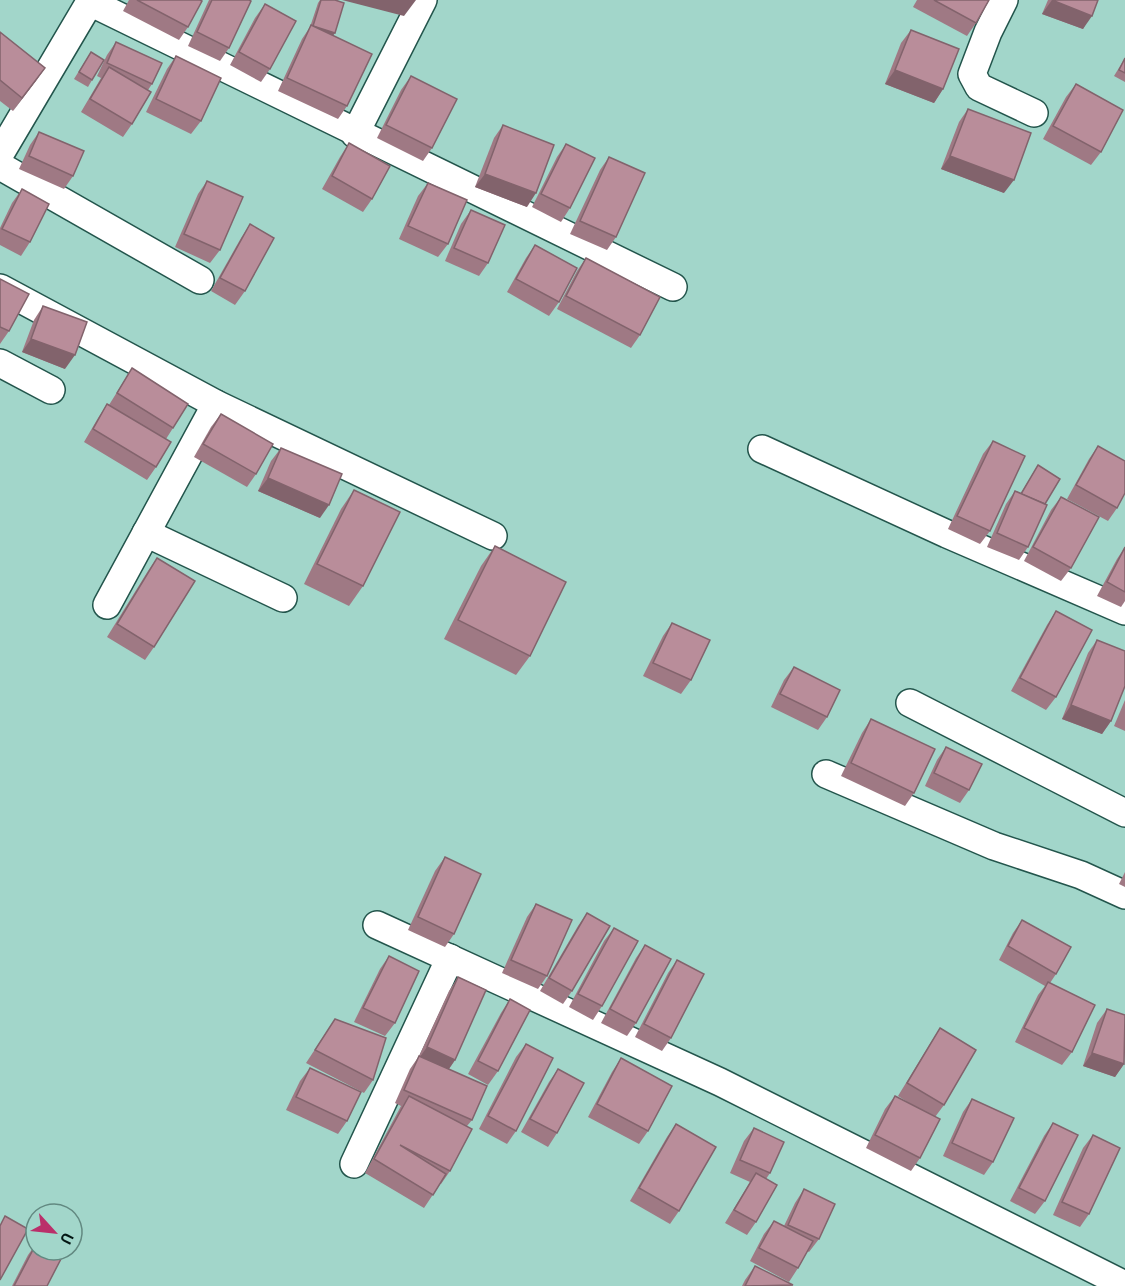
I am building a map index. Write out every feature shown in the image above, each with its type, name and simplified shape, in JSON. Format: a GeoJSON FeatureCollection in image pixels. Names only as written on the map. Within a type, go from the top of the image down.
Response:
{"type":"FeatureCollection","features":[{"type":"Feature","properties":{"kind":"street"},"geometry":{"type":"LineString","coordinates":[[355,134],[423,0]]}},
{"type":"Feature","properties":{"kind":"street"},"geometry":{"type":"LineString","coordinates":[[1004,0],[988,32],[972,74],[979,87],[1034,113]]}},
{"type":"Feature","properties":{"kind":"street"},"geometry":{"type":"LineString","coordinates":[[0,154],[91,1],[355,134],[673,287]]}},
{"type":"Feature","properties":{"kind":"street"},"geometry":{"type":"LineString","coordinates":[[0,166],[200,280]]}},
{"type":"Feature","properties":{"kind":"street"},"geometry":{"type":"LineString","coordinates":[[0,288],[216,404],[493,536]]}},
{"type":"Feature","properties":{"kind":"street"},"geometry":{"type":"LineString","coordinates":[[0,363],[51,390]]}},
{"type":"Feature","properties":{"kind":"street"},"geometry":{"type":"LineString","coordinates":[[107,605],[216,404]]}},
{"type":"Feature","properties":{"kind":"street"},"geometry":{"type":"LineString","coordinates":[[762,450],[1125,611]]}},
{"type":"Feature","properties":{"kind":"street"},"geometry":{"type":"LineString","coordinates":[[146,533],[283,598]]}},
{"type":"Feature","properties":{"kind":"street"},"geometry":{"type":"LineString","coordinates":[[910,703],[1125,813]]}},
{"type":"Feature","properties":{"kind":"street"},"geometry":{"type":"LineString","coordinates":[[826,774],[994,846],[1081,875],[1125,895]]}},
{"type":"Feature","properties":{"kind":"street"},"geometry":{"type":"LineString","coordinates":[[377,925],[720,1082],[1125,1285]]}},
{"type":"Feature","properties":{"kind":"street"},"geometry":{"type":"LineString","coordinates":[[354,1164],[450,958]]}},
{"type":"Feature","properties":{"kind":"building"},"geometry":{"type":"Polygon","coordinates":[[[137,0],[200,0],[202,1],[188,27],[137,0]]]}},
{"type":"Feature","properties":{"kind":"building"},"geometry":{"type":"Polygon","coordinates":[[[212,0],[251,1],[229,48],[197,32],[212,0]]]}},
{"type":"Feature","properties":{"kind":"building"},"geometry":{"type":"Polygon","coordinates":[[[321,0],[335,0],[344,3],[335,33],[313,26],[321,0]]]}},
{"type":"Feature","properties":{"kind":"building"},"geometry":{"type":"Polygon","coordinates":[[[934,0],[989,0],[976,23],[934,0]]]}},
{"type":"Feature","properties":{"kind":"building"},"geometry":{"type":"Polygon","coordinates":[[[1052,0],[1098,0],[1092,16],[1052,0]]]}},
{"type":"Feature","properties":{"kind":"building"},"geometry":{"type":"Polygon","coordinates":[[[265,4],[296,21],[270,69],[239,52],[265,4]]]}},
{"type":"Feature","properties":{"kind":"building"},"geometry":{"type":"Polygon","coordinates":[[[311,25],[372,54],[347,106],[287,78],[311,25]]]}},
{"type":"Feature","properties":{"kind":"building"},"geometry":{"type":"Polygon","coordinates":[[[911,30],[959,49],[943,89],[895,70],[911,30]]]}},
{"type":"Feature","properties":{"kind":"building"},"geometry":{"type":"Polygon","coordinates":[[[0,32],[45,68],[22,98],[0,80],[0,32]]]}},
{"type":"Feature","properties":{"kind":"building"},"geometry":{"type":"Polygon","coordinates":[[[116,42],[162,63],[152,84],[107,63],[116,42]]]}},
{"type":"Feature","properties":{"kind":"building"},"geometry":{"type":"Polygon","coordinates":[[[91,52],[104,60],[92,80],[79,72],[91,52]]]}},
{"type":"Feature","properties":{"kind":"building"},"geometry":{"type":"Polygon","coordinates":[[[176,56],[221,78],[201,121],[156,99],[176,56]]]}},
{"type":"Feature","properties":{"kind":"building"},"geometry":{"type":"Polygon","coordinates":[[[1125,58],[1125,73],[1119,70],[1125,58]]]}},
{"type":"Feature","properties":{"kind":"building"},"geometry":{"type":"Polygon","coordinates":[[[109,67],[151,92],[132,124],[90,99],[109,67]]]}},
{"type":"Feature","properties":{"kind":"building"},"geometry":{"type":"Polygon","coordinates":[[[411,76],[457,99],[432,148],[386,125],[411,76]]]}},
{"type":"Feature","properties":{"kind":"building"},"geometry":{"type":"Polygon","coordinates":[[[1076,84],[1123,110],[1101,152],[1053,126],[1076,84]]]}},
{"type":"Feature","properties":{"kind":"building"},"geometry":{"type":"Polygon","coordinates":[[[968,109],[1031,133],[1014,180],[950,156],[968,109]]]}},
{"type":"Feature","properties":{"kind":"building"},"geometry":{"type":"Polygon","coordinates":[[[503,125],[554,145],[536,193],[485,174],[503,125]]]}},
{"type":"Feature","properties":{"kind":"building"},"geometry":{"type":"Polygon","coordinates":[[[39,132],[84,151],[73,176],[29,156],[39,132]]]}},
{"type":"Feature","properties":{"kind":"building"},"geometry":{"type":"Polygon","coordinates":[[[349,143],[390,166],[372,199],[332,176],[349,143]]]}},
{"type":"Feature","properties":{"kind":"building"},"geometry":{"type":"Polygon","coordinates":[[[566,144],[595,158],[570,208],[541,194],[566,144]]]}},
{"type":"Feature","properties":{"kind":"building"},"geometry":{"type":"Polygon","coordinates":[[[609,157],[645,173],[616,237],[580,221],[609,157]]]}},
{"type":"Feature","properties":{"kind":"building"},"geometry":{"type":"Polygon","coordinates":[[[207,181],[243,197],[220,250],[184,234],[207,181]]]}},
{"type":"Feature","properties":{"kind":"building"},"geometry":{"type":"Polygon","coordinates":[[[428,183],[467,200],[448,244],[408,226],[428,183]]]}},
{"type":"Feature","properties":{"kind":"building"},"geometry":{"type":"Polygon","coordinates":[[[22,189],[49,204],[30,242],[2,229],[22,189]]]}},
{"type":"Feature","properties":{"kind":"building"},"geometry":{"type":"Polygon","coordinates":[[[471,210],[505,225],[488,263],[454,248],[471,210]]]}},
{"type":"Feature","properties":{"kind":"building"},"geometry":{"type":"Polygon","coordinates":[[[250,224],[274,238],[245,291],[220,278],[250,224]]]}},
{"type":"Feature","properties":{"kind":"building"},"geometry":{"type":"Polygon","coordinates":[[[535,245],[577,268],[559,302],[516,279],[535,245]]]}},
{"type":"Feature","properties":{"kind":"building"},"geometry":{"type":"Polygon","coordinates":[[[586,258],[660,297],[640,335],[566,296],[586,258]]]}},
{"type":"Feature","properties":{"kind":"building"},"geometry":{"type":"Polygon","coordinates":[[[0,279],[29,294],[9,331],[0,327],[0,279]]]}},
{"type":"Feature","properties":{"kind":"building"},"geometry":{"type":"Polygon","coordinates":[[[43,306],[87,322],[75,355],[31,339],[43,306]]]}},
{"type":"Feature","properties":{"kind":"building"},"geometry":{"type":"Polygon","coordinates":[[[132,368],[188,404],[173,428],[117,393],[132,368]]]}},
{"type":"Feature","properties":{"kind":"building"},"geometry":{"type":"Polygon","coordinates":[[[107,404],[171,442],[156,467],[93,429],[107,404]]]}},
{"type":"Feature","properties":{"kind":"building"},"geometry":{"type":"Polygon","coordinates":[[[221,414],[273,444],[256,474],[203,444],[221,414]]]}},
{"type":"Feature","properties":{"kind":"building"},"geometry":{"type":"Polygon","coordinates":[[[993,441],[1025,456],[990,531],[957,516],[993,441]]]}},
{"type":"Feature","properties":{"kind":"building"},"geometry":{"type":"Polygon","coordinates":[[[1098,446],[1125,461],[1125,493],[1117,508],[1076,485],[1098,446]]]}},
{"type":"Feature","properties":{"kind":"building"},"geometry":{"type":"Polygon","coordinates":[[[281,448],[342,474],[329,505],[268,478],[281,448]]]}},
{"type":"Feature","properties":{"kind":"building"},"geometry":{"type":"Polygon","coordinates":[[[1038,465],[1060,479],[1045,504],[1021,494],[1038,465]]]}},
{"type":"Feature","properties":{"kind":"building"},"geometry":{"type":"Polygon","coordinates":[[[354,490],[400,512],[363,586],[317,564],[354,490]]]}},
{"type":"Feature","properties":{"kind":"building"},"geometry":{"type":"Polygon","coordinates":[[[1015,491],[1047,505],[1028,547],[997,533],[1015,491]]]}},
{"type":"Feature","properties":{"kind":"building"},"geometry":{"type":"Polygon","coordinates":[[[1061,497],[1099,517],[1071,568],[1033,547],[1061,497]]]}},
{"type":"Feature","properties":{"kind":"building"},"geometry":{"type":"Polygon","coordinates":[[[495,546],[566,582],[530,656],[458,620],[495,546]]]}},
{"type":"Feature","properties":{"kind":"building"},"geometry":{"type":"Polygon","coordinates":[[[1125,547],[1125,592],[1107,582],[1125,547]]]}},
{"type":"Feature","properties":{"kind":"building"},"geometry":{"type":"Polygon","coordinates":[[[157,558],[195,581],[154,647],[117,624],[157,558]]]}},
{"type":"Feature","properties":{"kind":"building"},"geometry":{"type":"Polygon","coordinates":[[[1056,611],[1092,630],[1056,697],[1020,678],[1056,611]]]}},
{"type":"Feature","properties":{"kind":"building"},"geometry":{"type":"Polygon","coordinates":[[[672,623],[710,640],[691,680],[653,663],[672,623]]]}},
{"type":"Feature","properties":{"kind":"building"},"geometry":{"type":"Polygon","coordinates":[[[1097,640],[1125,651],[1125,686],[1111,721],[1071,705],[1097,640]]]}},
{"type":"Feature","properties":{"kind":"building"},"geometry":{"type":"Polygon","coordinates":[[[794,667],[840,690],[827,717],[780,694],[794,667]]]}},
{"type":"Feature","properties":{"kind":"building"},"geometry":{"type":"Polygon","coordinates":[[[871,719],[935,749],[914,793],[851,763],[871,719]]]}},
{"type":"Feature","properties":{"kind":"building"},"geometry":{"type":"Polygon","coordinates":[[[946,747],[982,764],[969,790],[934,773],[946,747]]]}},
{"type":"Feature","properties":{"kind":"building"},"geometry":{"type":"Polygon","coordinates":[[[445,857],[481,874],[454,934],[418,917],[445,857]]]}},
{"type":"Feature","properties":{"kind":"building"},"geometry":{"type":"Polygon","coordinates":[[[536,904],[572,920],[547,976],[511,960],[536,904]]]}},
{"type":"Feature","properties":{"kind":"building"},"geometry":{"type":"Polygon","coordinates":[[[587,913],[610,926],[572,991],[549,978],[587,913]]]}},
{"type":"Feature","properties":{"kind":"building"},"geometry":{"type":"Polygon","coordinates":[[[1022,920],[1071,947],[1056,974],[1008,946],[1022,920]]]}},
{"type":"Feature","properties":{"kind":"building"},"geometry":{"type":"Polygon","coordinates":[[[614,928],[638,941],[602,1006],[578,994],[614,928]]]}},
{"type":"Feature","properties":{"kind":"building"},"geometry":{"type":"Polygon","coordinates":[[[645,945],[671,959],[636,1023],[610,1009],[645,945]]]}},
{"type":"Feature","properties":{"kind":"building"},"geometry":{"type":"Polygon","coordinates":[[[389,956],[419,971],[395,1023],[363,1008],[389,956]]]}},
{"type":"Feature","properties":{"kind":"building"},"geometry":{"type":"Polygon","coordinates":[[[677,960],[704,974],[671,1038],[644,1024],[677,960]]]}},
{"type":"Feature","properties":{"kind":"building"},"geometry":{"type":"Polygon","coordinates":[[[458,977],[486,990],[455,1060],[427,1047],[458,977]]]}},
{"type":"Feature","properties":{"kind":"building"},"geometry":{"type":"Polygon","coordinates":[[[1048,982],[1095,1005],[1072,1052],[1024,1028],[1048,982]]]}},
{"type":"Feature","properties":{"kind":"building"},"geometry":{"type":"Polygon","coordinates":[[[510,999],[530,1010],[498,1071],[478,1061],[510,999]]]}},
{"type":"Feature","properties":{"kind":"building"},"geometry":{"type":"Polygon","coordinates":[[[1107,1009],[1125,1015],[1124,1064],[1092,1053],[1107,1009]]]}},
{"type":"Feature","properties":{"kind":"building"},"geometry":{"type":"Polygon","coordinates":[[[335,1019],[386,1038],[373,1080],[315,1050],[335,1019]]]}},
{"type":"Feature","properties":{"kind":"building"},"geometry":{"type":"Polygon","coordinates":[[[940,1028],[976,1050],[944,1105],[907,1083],[940,1028]]]}},
{"type":"Feature","properties":{"kind":"building"},"geometry":{"type":"Polygon","coordinates":[[[526,1044],[553,1058],[516,1131],[488,1116],[526,1044]]]}},
{"type":"Feature","properties":{"kind":"building"},"geometry":{"type":"Polygon","coordinates":[[[419,1056],[487,1086],[472,1120],[404,1090],[419,1056]]]}},
{"type":"Feature","properties":{"kind":"building"},"geometry":{"type":"Polygon","coordinates":[[[621,1058],[672,1086],[648,1131],[597,1104],[621,1058]]]}},
{"type":"Feature","properties":{"kind":"building"},"geometry":{"type":"Polygon","coordinates":[[[310,1068],[361,1092],[347,1121],[296,1097],[310,1068]]]}},
{"type":"Feature","properties":{"kind":"building"},"geometry":{"type":"Polygon","coordinates":[[[558,1069],[584,1083],[557,1133],[530,1119],[558,1069]]]}},
{"type":"Feature","properties":{"kind":"building"},"geometry":{"type":"Polygon","coordinates":[[[409,1096],[472,1129],[450,1171],[400,1145],[446,1174],[433,1195],[374,1159],[409,1096]]]}},
{"type":"Feature","properties":{"kind":"building"},"geometry":{"type":"Polygon","coordinates":[[[895,1096],[940,1119],[920,1158],[875,1135],[895,1096]]]}},
{"type":"Feature","properties":{"kind":"building"},"geometry":{"type":"Polygon","coordinates":[[[972,1099],[1014,1118],[993,1162],[952,1143],[972,1099]]]}},
{"type":"Feature","properties":{"kind":"building"},"geometry":{"type":"Polygon","coordinates":[[[1053,1123],[1078,1135],[1045,1201],[1019,1188],[1053,1123]]]}},
{"type":"Feature","properties":{"kind":"building"},"geometry":{"type":"Polygon","coordinates":[[[676,1124],[716,1147],[679,1211],[639,1188],[676,1124]]]}},
{"type":"Feature","properties":{"kind":"building"},"geometry":{"type":"Polygon","coordinates":[[[754,1128],[784,1142],[770,1173],[740,1160],[754,1128]]]}},
{"type":"Feature","properties":{"kind":"building"},"geometry":{"type":"Polygon","coordinates":[[[1093,1135],[1120,1148],[1089,1214],[1062,1202],[1093,1135]]]}},
{"type":"Feature","properties":{"kind":"building"},"geometry":{"type":"Polygon","coordinates":[[[756,1173],[777,1185],[756,1222],[734,1210],[756,1173]]]}},
{"type":"Feature","properties":{"kind":"building"},"geometry":{"type":"Polygon","coordinates":[[[804,1189],[835,1204],[819,1239],[788,1225],[804,1189]]]}},
{"type":"Feature","properties":{"kind":"building"},"geometry":{"type":"Polygon","coordinates":[[[5,1216],[24,1227],[24,1236],[0,1280],[0,1226],[5,1216]]]}},
{"type":"Feature","properties":{"kind":"building"},"geometry":{"type":"Polygon","coordinates":[[[774,1221],[813,1241],[798,1268],[759,1248],[774,1221]]]}},
{"type":"Feature","properties":{"kind":"building"},"geometry":{"type":"Polygon","coordinates":[[[27,1262],[59,1262],[47,1286],[14,1286],[27,1262]]]}},
{"type":"Feature","properties":{"kind":"building"},"geometry":{"type":"Polygon","coordinates":[[[755,1266],[793,1285],[745,1286],[755,1266]]]}}]}
